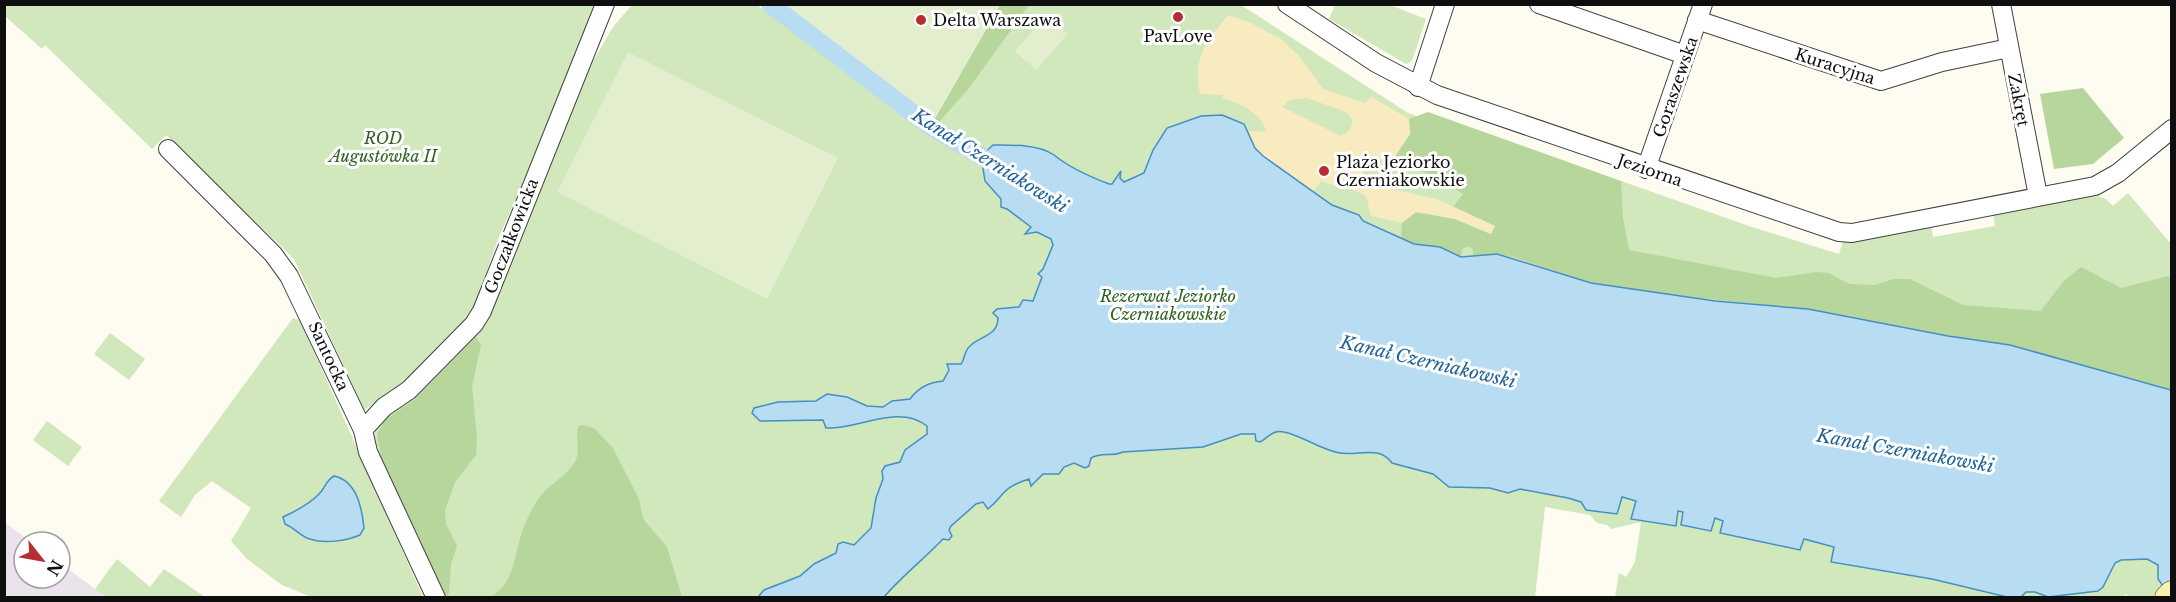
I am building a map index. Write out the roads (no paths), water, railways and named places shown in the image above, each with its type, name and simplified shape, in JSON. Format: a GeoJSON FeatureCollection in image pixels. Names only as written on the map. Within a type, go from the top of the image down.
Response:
{"type":"FeatureCollection","features":[{"type":"Feature","properties":{"kind":"street","name":"Goczałkowicka"},"geometry":{"type":"LineString","coordinates":[[363,430],[384,407],[409,390],[474,324],[482,311],[606,4]]}},
{"type":"Feature","properties":{"kind":"street","name":"Jeziorna"},"geometry":{"type":"LineString","coordinates":[[1287,4],[1324,31],[1418,87],[1646,169],[1828,230],[1846,233],[2103,183],[2172,129]]}},
{"type":"Feature","properties":{"kind":"street"},"geometry":{"type":"LineString","coordinates":[[1418,87],[1445,4]]}},
{"type":"Feature","properties":{"kind":"street"},"geometry":{"type":"LineString","coordinates":[[1539,4],[1685,55]]}},
{"type":"Feature","properties":{"kind":"street","name":"Zakręt"},"geometry":{"type":"LineString","coordinates":[[2001,4],[2038,196]]}},
{"type":"Feature","properties":{"kind":"street","name":"Goraszewska"},"geometry":{"type":"LineString","coordinates":[[1646,169],[1700,12]]}},
{"type":"Feature","properties":{"kind":"street","name":"Kuracyjna"},"geometry":{"type":"LineString","coordinates":[[1700,12],[1881,81],[1942,62],[2009,48]]}},
{"type":"Feature","properties":{"kind":"street","name":"Santocka"},"geometry":{"type":"LineString","coordinates":[[168,149],[273,254],[289,276],[363,430],[368,452],[436,597]]}},
{"type":"Feature","properties":{"kind":"street"},"geometry":{"type":"LineString","coordinates":[[2168,597],[2172,594]]}},
{"type":"Feature","properties":{"kind":"water"},"geometry":{"type":"Polygon","coordinates":[[[1222,115],[1244,124],[1255,148],[1263,156],[1332,205],[1359,215],[1363,221],[1414,244],[1440,247],[1461,257],[1497,254],[1591,283],[1715,301],[1808,309],[1948,336],[2010,345],[2171,390],[2171,597],[2158,579],[2158,565],[2147,559],[2121,560],[2115,563],[2103,587],[2098,591],[2048,597],[2035,592],[2026,592],[2021,597],[2007,597],[1932,579],[1831,562],[1834,547],[1804,539],[1800,550],[1720,533],[1723,521],[1715,518],[1711,531],[1681,525],[1683,512],[1678,511],[1676,526],[1631,519],[1636,501],[1622,497],[1617,514],[1586,510],[1581,502],[1520,489],[1508,493],[1490,488],[1449,487],[1433,474],[1392,463],[1381,454],[1340,453],[1280,431],[1260,442],[1256,441],[1255,434],[1241,434],[1203,447],[1099,455],[1091,458],[1089,466],[1085,468],[1074,463],[1064,467],[1059,474],[1043,474],[1031,486],[1029,479],[1020,482],[1008,488],[988,509],[983,502],[976,504],[951,526],[949,530],[952,536],[949,540],[943,539],[884,597],[758,597],[764,590],[800,576],[814,564],[836,553],[838,544],[843,542],[854,545],[871,528],[876,498],[883,479],[882,471],[885,466],[900,462],[905,450],[927,434],[927,426],[916,420],[891,417],[838,428],[826,428],[823,420],[760,421],[752,413],[754,408],[778,402],[816,401],[827,394],[847,397],[867,406],[883,407],[892,401],[910,399],[925,386],[943,381],[949,370],[947,364],[961,364],[969,347],[995,329],[998,318],[993,313],[997,309],[1019,307],[1023,300],[1033,301],[1042,277],[1038,274],[1043,269],[1053,245],[1051,239],[1037,232],[1025,234],[1031,227],[1001,207],[1001,199],[985,181],[981,156],[993,145],[1033,147],[1048,151],[1066,164],[1109,184],[1112,184],[1121,171],[1120,178],[1124,182],[1144,173],[1153,150],[1167,128],[1201,116],[1222,115]]]}},
{"type":"Feature","properties":{"kind":"water"},"geometry":{"type":"Polygon","coordinates":[[[334,476],[348,483],[357,496],[364,528],[360,535],[335,541],[316,541],[285,524],[283,517],[310,502],[334,476]]]}},
{"type":"Feature","properties":{"kind":"waterway","name":"Kanał Czerniakowski"},"geometry":{"type":"LineString","coordinates":[[770,4],[931,127],[1001,168]]}},
{"type":"Feature","properties":{"kind":"place","name":"PavLove"},"geometry":{"type":"Point","coordinates":[1178,17]}},
{"type":"Feature","properties":{"kind":"place","name":"Delta Warszawa"},"geometry":{"type":"Point","coordinates":[921,20]}},
{"type":"Feature","properties":{"kind":"place","name":"Plaża Jeziorko Czerniakowskie"},"geometry":{"type":"Point","coordinates":[1324,171]}},
{"type":"Feature","properties":{"kind":"park label","name":"ROD Augustówka II"},"geometry":{"type":"Point","coordinates":[383,147]}},
{"type":"Feature","properties":{"kind":"park label","name":"Rezerwat Jeziorko Czerniakowskie"},"geometry":{"type":"Point","coordinates":[1168,305]}}]}
